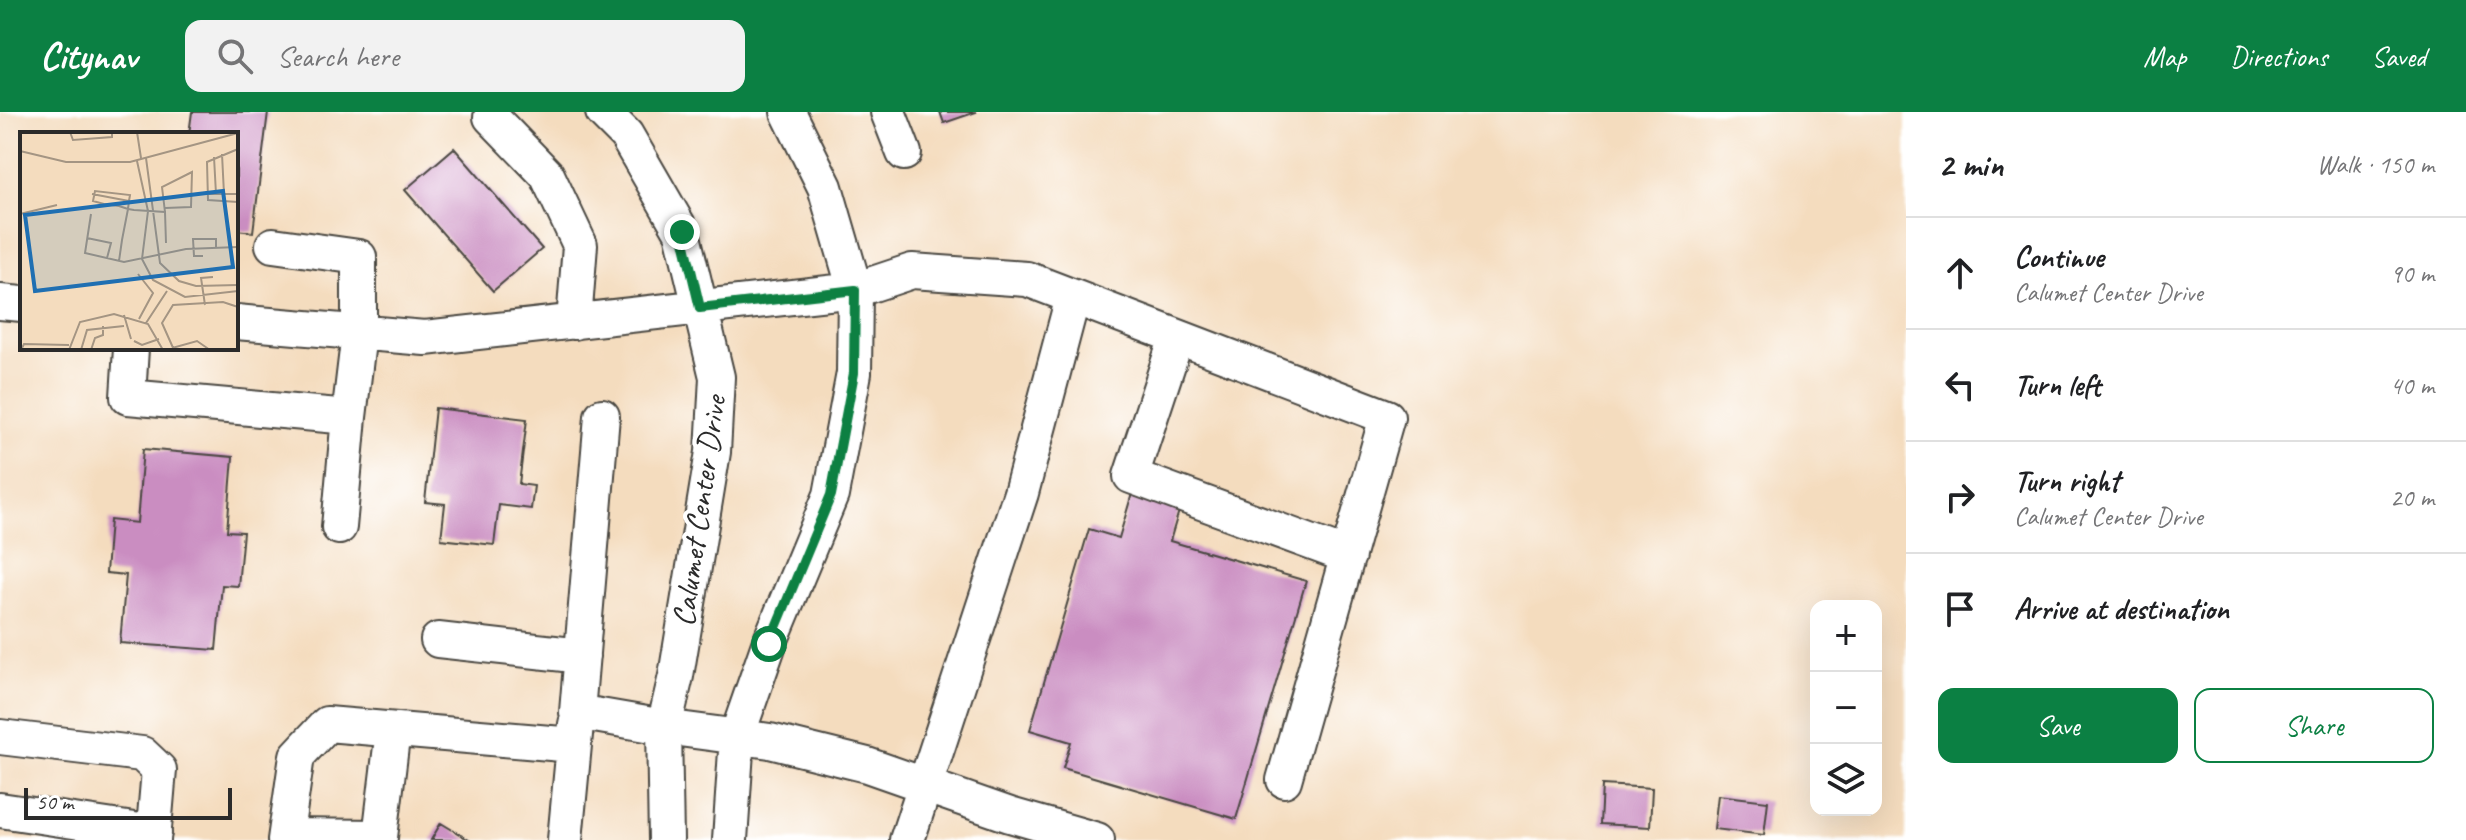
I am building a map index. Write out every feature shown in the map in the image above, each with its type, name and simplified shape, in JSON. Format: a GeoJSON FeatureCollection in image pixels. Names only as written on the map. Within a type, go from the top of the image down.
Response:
{"type":"FeatureCollection","features":[{"type":"Feature","properties":{"kind":"lane","name":"Calumet Center Drive"},"geometry":{"type":"LineString","coordinates":[[603,112],[626,135],[682,232],[717,377],[713,452],[676,676],[664,727],[666,840]]}},
{"type":"Feature","properties":{"kind":"lane"},"geometry":{"type":"LineString","coordinates":[[730,840],[737,736],[769,644],[831,495],[854,373],[855,290],[825,187],[788,112]]}},
{"type":"Feature","properties":{"kind":"lane"},"geometry":{"type":"LineString","coordinates":[[888,112],[904,153]]}},
{"type":"Feature","properties":{"kind":"lane"},"geometry":{"type":"LineString","coordinates":[[491,117],[547,175],[580,245],[574,322]]}},
{"type":"Feature","properties":{"kind":"lane"},"geometry":{"type":"LineString","coordinates":[[273,245],[359,257],[359,333],[339,527]]}},
{"type":"Feature","properties":{"kind":"lane"},"geometry":{"type":"LineString","coordinates":[[238,322],[425,338],[855,290],[912,271],[1027,279],[1387,417],[1284,780]]}},
{"type":"Feature","properties":{"kind":"lane"},"geometry":{"type":"LineString","coordinates":[[907,840],[1021,493],[1073,297]]}},
{"type":"Feature","properties":{"kind":"lane"},"geometry":{"type":"LineString","coordinates":[[0,302],[20,304]]}},
{"type":"Feature","properties":{"kind":"lane"},"geometry":{"type":"LineString","coordinates":[[1177,337],[1131,476],[1348,556]]}},
{"type":"Feature","properties":{"kind":"lane"},"geometry":{"type":"LineString","coordinates":[[131,350],[128,397],[349,417]]}},
{"type":"Feature","properties":{"kind":"lane"},"geometry":{"type":"LineString","coordinates":[[565,840],[602,416]]}},
{"type":"Feature","properties":{"kind":"lane"},"geometry":{"type":"LineString","coordinates":[[438,640],[582,656]]}},
{"type":"Feature","properties":{"kind":"lane"},"geometry":{"type":"LineString","coordinates":[[393,730],[380,837],[286,838],[297,756],[327,724],[393,730],[664,727],[737,736],[867,765],[1010,815],[1097,840]]}},
{"type":"Feature","properties":{"kind":"lane"},"geometry":{"type":"LineString","coordinates":[[0,737],[142,754],[159,770],[154,836],[69,830],[0,810]]}},
{"type":"Feature","properties":{"kind":"building"},"geometry":{"type":"Polygon","coordinates":[[[192,112],[268,112],[253,232],[238,230],[238,132],[189,132],[192,112]]]}},
{"type":"Feature","properties":{"kind":"building"},"geometry":{"type":"Polygon","coordinates":[[[940,112],[976,112],[944,123],[940,112]]]}},
{"type":"Feature","properties":{"kind":"building"},"geometry":{"type":"Polygon","coordinates":[[[454,148],[542,249],[493,291],[405,190],[454,148]]]}},
{"type":"Feature","properties":{"kind":"building"},"geometry":{"type":"Polygon","coordinates":[[[435,408],[527,419],[519,484],[534,486],[531,509],[499,505],[494,545],[441,539],[445,504],[425,502],[435,408]]]}},
{"type":"Feature","properties":{"kind":"building"},"geometry":{"type":"Polygon","coordinates":[[[143,449],[233,457],[227,531],[243,532],[238,586],[222,585],[216,650],[120,643],[126,575],[106,573],[110,520],[137,523],[143,449]]]}},
{"type":"Feature","properties":{"kind":"building"},"geometry":{"type":"Polygon","coordinates":[[[1133,490],[1181,504],[1170,541],[1306,581],[1236,819],[1063,768],[1071,742],[1030,730],[1089,529],[1119,538],[1133,490]]]}},
{"type":"Feature","properties":{"kind":"building"},"geometry":{"type":"Polygon","coordinates":[[[1602,785],[1652,788],[1650,827],[1600,824],[1602,785]]]}},
{"type":"Feature","properties":{"kind":"building"},"geometry":{"type":"Polygon","coordinates":[[[1718,795],[1768,801],[1764,835],[1714,829],[1718,795]]]}},
{"type":"Feature","properties":{"kind":"building"},"geometry":{"type":"Polygon","coordinates":[[[441,823],[469,840],[431,840],[441,823]]]}},
{"type":"Feature","properties":{"kind":"route"},"geometry":{"type":"LineString","coordinates":[[682,232],[700,308],[855,290],[854,373],[831,495],[769,644]]}}]}
